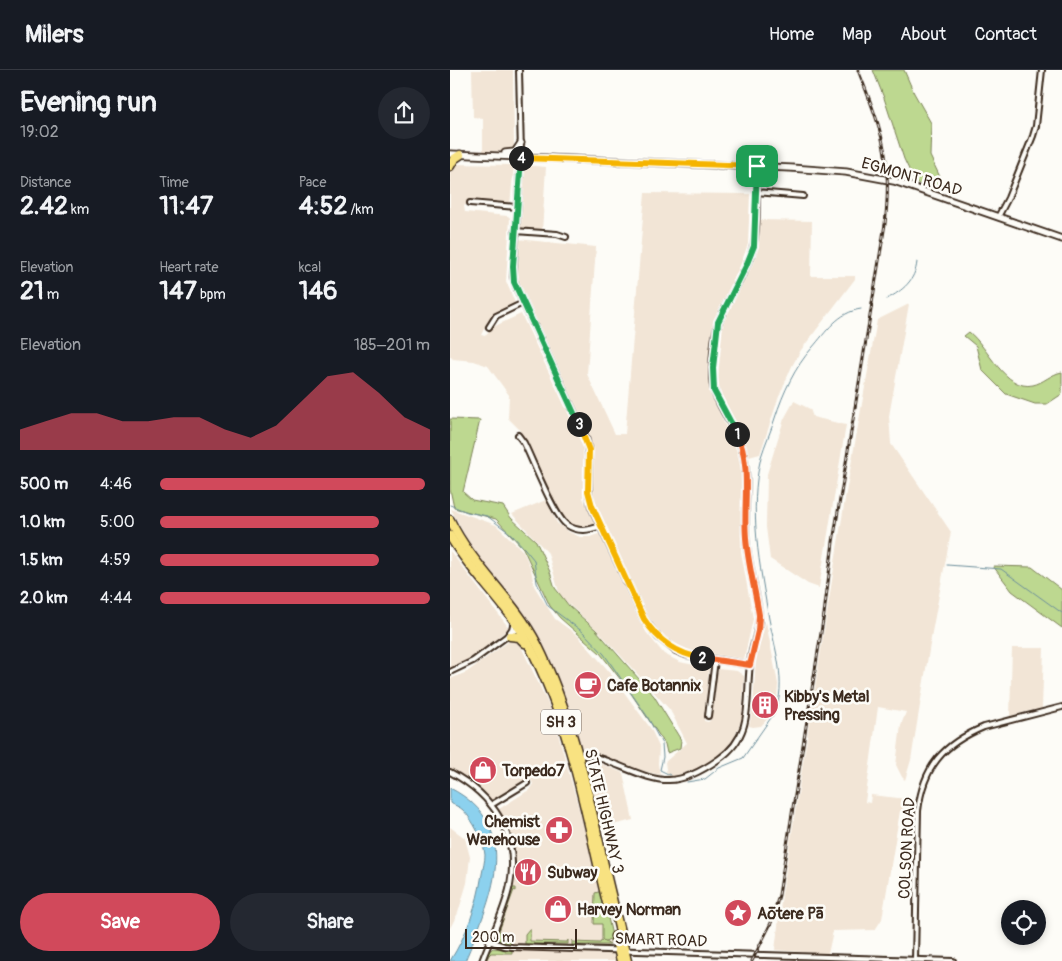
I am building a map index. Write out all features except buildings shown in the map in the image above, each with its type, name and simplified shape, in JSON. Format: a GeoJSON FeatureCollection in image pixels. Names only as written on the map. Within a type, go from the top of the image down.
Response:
{"type":"FeatureCollection","features":[{"type":"Feature","properties":{"kind":"highway"},"geometry":{"type":"LineString","coordinates":[[450,166],[454,159],[460,155]]}},
{"type":"Feature","properties":{"kind":"highway","name":"STATE HIGHWAY 3"},"geometry":{"type":"LineString","coordinates":[[450,520],[465,548],[518,622],[539,666],[576,757]]}},
{"type":"Feature","properties":{"kind":"highway","name":"STATE HIGHWAY 3"},"geometry":{"type":"LineString","coordinates":[[450,536],[468,564],[532,637],[546,664],[576,757],[621,950],[621,961]]}},
{"type":"Feature","properties":{"kind":"highway"},"geometry":{"type":"LineString","coordinates":[[508,636],[517,636],[522,639],[539,666]]}},
{"type":"Feature","properties":{"kind":"highway","name":"STATE HIGHWAY 3"},"geometry":{"type":"LineString","coordinates":[[621,950],[627,961]]}},
{"type":"Feature","properties":{"kind":"main road"},"geometry":{"type":"LineString","coordinates":[[489,156],[496,153],[512,153],[521,143]]}},
{"type":"Feature","properties":{"kind":"main road","name":"EGMONT ROAD"},"geometry":{"type":"LineString","coordinates":[[450,154],[820,169],[875,177],[915,188],[1062,239]]}},
{"type":"Feature","properties":{"kind":"street"},"geometry":{"type":"LineString","coordinates":[[519,70],[521,143],[513,277],[523,304],[586,438],[589,450],[589,498],[600,526],[650,629],[676,651],[696,658],[750,665]]}},
{"type":"Feature","properties":{"kind":"street"},"geometry":{"type":"LineString","coordinates":[[998,217],[1008,198],[1035,131],[1042,70]]}},
{"type":"Feature","properties":{"kind":"street"},"geometry":{"type":"LineString","coordinates":[[576,757],[589,754],[649,777],[664,781],[678,780],[706,767],[726,753],[740,735],[746,718],[750,665],[759,620],[746,537],[746,468],[738,436],[714,391],[712,379],[718,322],[754,246],[757,166]]}},
{"type":"Feature","properties":{"kind":"street"},"geometry":{"type":"LineString","coordinates":[[756,192],[803,196]]}},
{"type":"Feature","properties":{"kind":"street"},"geometry":{"type":"LineString","coordinates":[[470,203],[517,207]]}},
{"type":"Feature","properties":{"kind":"street"},"geometry":{"type":"LineString","coordinates":[[515,231],[558,234],[566,237]]}},
{"type":"Feature","properties":{"kind":"street"},"geometry":{"type":"LineString","coordinates":[[488,327],[496,316],[523,304]]}},
{"type":"Feature","properties":{"kind":"street"},"geometry":{"type":"LineString","coordinates":[[518,435],[524,443],[563,522],[580,530],[600,526]]}},
{"type":"Feature","properties":{"kind":"street"},"geometry":{"type":"LineString","coordinates":[[450,672],[473,661],[508,636],[518,622]]}},
{"type":"Feature","properties":{"kind":"street"},"geometry":{"type":"LineString","coordinates":[[508,636],[518,622]]}},
{"type":"Feature","properties":{"kind":"street"},"geometry":{"type":"LineString","coordinates":[[708,716],[715,660]]}},
{"type":"Feature","properties":{"kind":"street","name":"COLSON ROAD"},"geometry":{"type":"LineString","coordinates":[[915,960],[918,811],[921,790],[930,769],[948,747],[973,731],[984,726],[1062,707]]}},
{"type":"Feature","properties":{"kind":"street"},"geometry":{"type":"LineString","coordinates":[[450,772],[478,789],[491,805],[505,829],[511,853],[511,879],[507,896],[482,961]]}},
{"type":"Feature","properties":{"kind":"street"},"geometry":{"type":"LineString","coordinates":[[491,805],[527,783]]}},
{"type":"Feature","properties":{"kind":"street","name":"SMART ROAD"},"geometry":{"type":"LineString","coordinates":[[490,941],[512,947],[783,955],[810,959],[953,961]]}},
{"type":"Feature","properties":{"kind":"street"},"geometry":{"type":"LineString","coordinates":[[783,955],[783,961]]}},
{"type":"Feature","properties":{"kind":"shaded area"},"geometry":{"type":"Polygon","coordinates":[[[472,70],[513,70],[514,149],[512,152],[483,151],[483,118],[473,117],[472,70]]]}},
{"type":"Feature","properties":{"kind":"shaded area"},"geometry":{"type":"Polygon","coordinates":[[[450,164],[514,165],[510,205],[468,203],[464,206],[465,212],[508,216],[510,218],[506,281],[517,308],[487,323],[481,335],[485,336],[491,328],[521,314],[583,444],[583,498],[597,526],[581,529],[571,527],[560,516],[519,429],[508,418],[509,395],[488,366],[474,361],[453,359],[450,356],[450,164]]]}},
{"type":"Feature","properties":{"kind":"shaded area"},"geometry":{"type":"Polygon","coordinates":[[[523,165],[546,167],[542,232],[518,231],[523,165]]]}},
{"type":"Feature","properties":{"kind":"shaded area"},"geometry":{"type":"Polygon","coordinates":[[[645,193],[750,194],[748,244],[739,269],[714,321],[710,379],[713,399],[737,451],[743,473],[741,552],[753,619],[744,659],[707,660],[675,650],[654,629],[592,497],[591,443],[517,291],[514,278],[517,239],[596,247],[587,374],[615,434],[625,434],[645,193]]]}},
{"type":"Feature","properties":{"kind":"shaded area"},"geometry":{"type":"Polygon","coordinates":[[[759,220],[812,221],[811,276],[855,276],[855,279],[801,350],[778,399],[760,454],[749,457],[720,392],[718,378],[723,322],[756,257],[759,220]]]}},
{"type":"Feature","properties":{"kind":"shaded area"},"geometry":{"type":"Polygon","coordinates":[[[909,304],[889,416],[891,444],[951,532],[911,760],[905,780],[896,765],[901,725],[906,712],[878,707],[865,802],[870,803],[871,795],[916,800],[914,813],[900,811],[882,919],[875,930],[833,931],[828,954],[775,950],[782,894],[846,493],[877,320],[909,304]]]}},
{"type":"Feature","properties":{"kind":"shaded area"},"geometry":{"type":"Polygon","coordinates":[[[794,401],[810,409],[813,417],[846,425],[819,588],[808,584],[770,559],[766,527],[767,474],[784,419],[794,401]]]}},
{"type":"Feature","properties":{"kind":"shaded area"},"geometry":{"type":"Polygon","coordinates":[[[546,500],[557,523],[569,532],[580,537],[590,537],[601,533],[646,632],[664,654],[680,662],[708,668],[704,721],[708,722],[711,720],[718,669],[737,671],[744,676],[742,719],[731,746],[715,759],[702,767],[672,777],[667,776],[665,762],[687,743],[670,710],[600,633],[560,596],[548,553],[512,514],[546,500]]]}},
{"type":"Feature","properties":{"kind":"shaded area"},"geometry":{"type":"Polygon","coordinates":[[[451,509],[496,525],[523,551],[531,569],[534,586],[555,619],[577,635],[607,669],[651,729],[659,747],[658,764],[660,775],[627,767],[590,753],[580,745],[552,672],[475,555],[451,509]]]}},
{"type":"Feature","properties":{"kind":"shaded area"},"geometry":{"type":"Polygon","coordinates":[[[450,551],[509,628],[469,662],[450,670],[450,551]]]}},
{"type":"Feature","properties":{"kind":"shaded area"},"geometry":{"type":"Polygon","coordinates":[[[766,622],[778,684],[777,701],[770,716],[761,726],[753,727],[749,726],[753,708],[756,654],[766,622]]]}},
{"type":"Feature","properties":{"kind":"shaded area"},"geometry":{"type":"Polygon","coordinates":[[[516,636],[552,712],[602,891],[613,940],[608,946],[506,944],[499,940],[496,935],[512,888],[508,837],[498,811],[529,790],[533,784],[531,780],[527,781],[492,801],[470,782],[450,771],[450,679],[467,672],[516,636]]]}},
{"type":"Feature","properties":{"kind":"shaded area"},"geometry":{"type":"Polygon","coordinates":[[[1012,648],[1044,648],[1042,708],[1010,716],[1012,648]]]}},
{"type":"Feature","properties":{"kind":"shaded area"},"geometry":{"type":"Polygon","coordinates":[[[593,760],[623,773],[633,820],[601,828],[587,761],[593,760]]]}},
{"type":"Feature","properties":{"kind":"shaded area"},"geometry":{"type":"Polygon","coordinates":[[[450,827],[465,838],[470,857],[467,883],[458,913],[450,928],[450,827]]]}},
{"type":"Feature","properties":{"kind":"shaded area"},"geometry":{"type":"Polygon","coordinates":[[[493,948],[611,953],[616,955],[618,961],[485,961],[487,953],[493,948]]]}},
{"type":"Feature","properties":{"kind":"green space"},"geometry":{"type":"Polygon","coordinates":[[[873,70],[904,70],[914,93],[931,123],[930,156],[940,177],[940,184],[932,195],[914,180],[904,159],[873,70]]]}},
{"type":"Feature","properties":{"kind":"green space"},"geometry":{"type":"Polygon","coordinates":[[[969,332],[1005,375],[1023,385],[1033,385],[1062,372],[1062,394],[1047,404],[1035,404],[1006,394],[982,370],[976,346],[964,336],[969,332]]]}},
{"type":"Feature","properties":{"kind":"green space"},"geometry":{"type":"Polygon","coordinates":[[[450,419],[480,420],[463,492],[472,500],[503,506],[511,518],[536,541],[555,588],[569,606],[596,630],[654,696],[681,740],[680,748],[667,753],[665,744],[628,689],[600,653],[560,618],[550,606],[523,548],[496,519],[454,508],[450,489],[450,419]]]}},
{"type":"Feature","properties":{"kind":"green space"},"geometry":{"type":"Polygon","coordinates":[[[993,566],[1032,567],[1062,590],[1062,628],[1012,591],[993,566]]]}},
{"type":"Feature","properties":{"kind":"green space"},"geometry":{"type":"Polygon","coordinates":[[[512,888],[516,888],[516,891],[514,890],[499,931],[504,937],[507,936],[506,938],[511,940],[510,944],[503,943],[498,939],[496,932],[512,888]]]}},
{"type":"Feature","properties":{"kind":"green space"},"geometry":{"type":"Polygon","coordinates":[[[602,891],[613,940],[611,943],[609,939],[606,941],[602,940],[602,924],[594,924],[595,893],[602,891]]]}},
{"type":"Feature","properties":{"kind":"green space"},"geometry":{"type":"Polygon","coordinates":[[[530,928],[530,941],[567,942],[568,940],[568,944],[525,944],[525,934],[530,928]]]}},
{"type":"Feature","properties":{"kind":"green space"},"geometry":{"type":"Polygon","coordinates":[[[572,940],[573,942],[600,943],[602,940],[610,945],[572,945],[572,940]]]}},
{"type":"Feature","properties":{"kind":"green space"},"geometry":{"type":"Polygon","coordinates":[[[493,948],[512,950],[512,953],[491,953],[485,961],[488,952],[493,948]]]}},
{"type":"Feature","properties":{"kind":"water"},"geometry":{"type":"Polygon","coordinates":[[[450,788],[473,804],[488,823],[495,844],[495,867],[491,890],[484,914],[465,961],[450,961],[466,930],[474,908],[485,855],[480,837],[471,819],[462,809],[450,803],[450,788]]]}},
{"type":"Feature","properties":{"kind":"waterway"},"geometry":{"type":"LineString","coordinates":[[887,299],[911,280],[917,262]]}},
{"type":"Feature","properties":{"kind":"waterway"},"geometry":{"type":"LineString","coordinates":[[687,782],[705,779],[719,768],[743,758],[775,712],[780,689],[779,666],[762,579],[755,518],[757,477],[761,457],[782,399],[800,363],[839,318],[861,309]]}},
{"type":"Feature","properties":{"kind":"waterway"},"geometry":{"type":"LineString","coordinates":[[450,505],[467,512],[487,516],[511,534],[534,560],[537,583],[548,606],[583,632],[604,654],[647,716],[662,744],[663,757],[660,770],[670,775]]}},
{"type":"Feature","properties":{"kind":"waterway"},"geometry":{"type":"LineString","coordinates":[[947,565],[1001,569],[1062,613]]}},
{"type":"Feature","properties":{"kind":"railway"},"geometry":{"type":"LineString","coordinates":[[752,961],[771,923],[779,895],[824,614],[833,542],[885,224],[887,187],[884,147],[877,121],[858,70]]}},
{"type":"Feature","properties":{"kind":"place","name":"Cafe Botannix"},"geometry":{"type":"Point","coordinates":[588,685]}},
{"type":"Feature","properties":{"kind":"place","name":"Kibby's Metal Pressing"},"geometry":{"type":"Point","coordinates":[765,705]}},
{"type":"Feature","properties":{"kind":"place","name":"Torpedo7"},"geometry":{"type":"Point","coordinates":[483,770]}},
{"type":"Feature","properties":{"kind":"place","name":"Chemist Warehouse"},"geometry":{"type":"Point","coordinates":[559,830]}},
{"type":"Feature","properties":{"kind":"place","name":"Subway"},"geometry":{"type":"Point","coordinates":[528,872]}},
{"type":"Feature","properties":{"kind":"place","name":"Harvey Norman"},"geometry":{"type":"Point","coordinates":[558,909]}},
{"type":"Feature","properties":{"kind":"place","name":"Aōtere Pā"},"geometry":{"type":"Point","coordinates":[738,913]}},
{"type":"Feature","properties":{"kind":"route"},"geometry":{"type":"LineString","coordinates":[[520,158],[757,166],[754,246],[718,322],[712,379],[714,391],[742,446],[746,468],[746,537],[748,559],[759,615],[758,631],[753,645],[750,665],[696,658],[676,651],[658,637],[644,619],[589,498],[589,450],[586,438],[514,282],[513,266],[520,158]]}}]}
